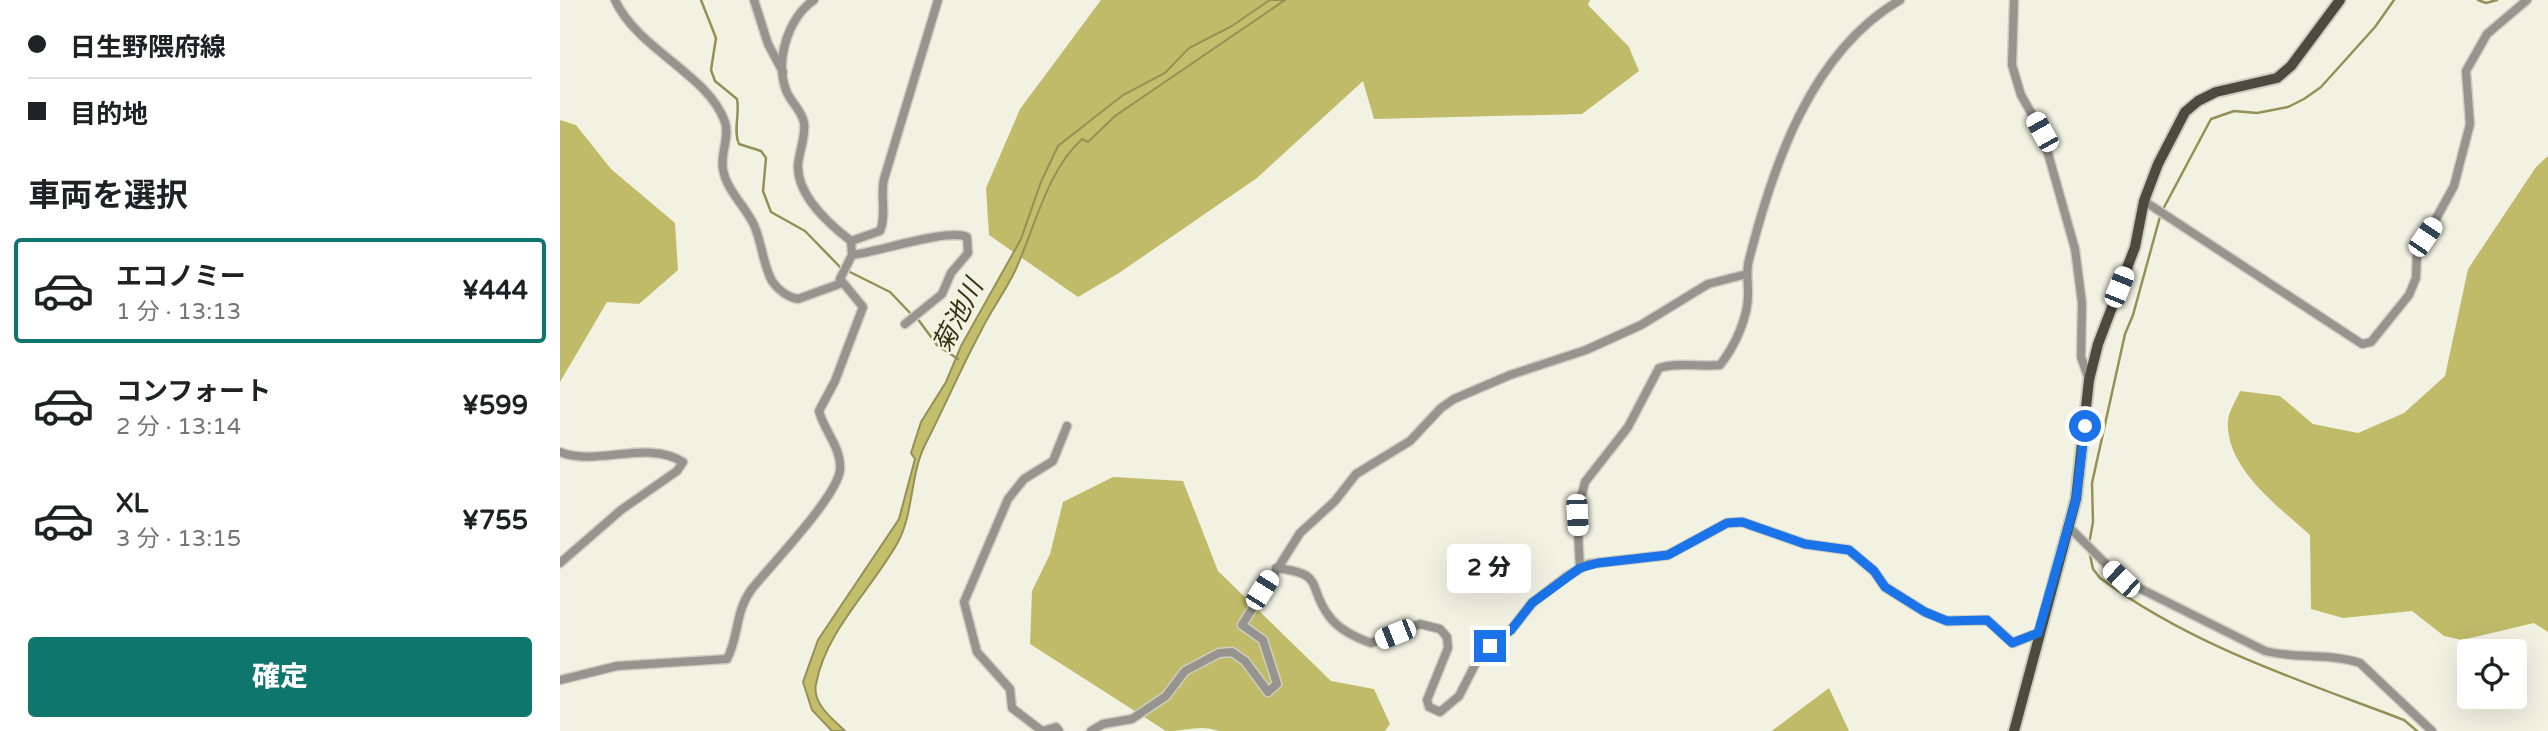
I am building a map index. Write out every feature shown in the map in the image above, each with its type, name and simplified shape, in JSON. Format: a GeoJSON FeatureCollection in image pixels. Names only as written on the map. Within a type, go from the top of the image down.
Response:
{"type":"FeatureCollection","features":[{"type":"Feature","properties":{"kind":"main road"},"geometry":{"type":"LineString","coordinates":[[2014,731],[2080,473],[2089,380],[2106,320],[2135,247],[2144,201],[2158,163],[2185,112],[2198,101],[2216,92],[2257,85],[2277,78],[2291,66],[2340,0]]}},
{"type":"Feature","properties":{"kind":"street"},"geometry":{"type":"LineString","coordinates":[[615,0],[631,26],[697,86],[722,114],[727,127],[722,168],[754,226],[771,280],[780,290],[798,299],[842,283]]}},
{"type":"Feature","properties":{"kind":"street"},"geometry":{"type":"LineString","coordinates":[[560,680],[617,666],[727,659],[732,650],[742,605],[778,561],[838,478],[838,453],[819,411],[835,381],[863,307],[840,279],[852,255],[851,241],[832,226],[803,189],[798,169],[804,124],[787,93],[783,72],[768,44],[754,0]]}},
{"type":"Feature","properties":{"kind":"street"},"geometry":{"type":"LineString","coordinates":[[783,72],[789,28],[796,15],[814,0]]}},
{"type":"Feature","properties":{"kind":"street"},"geometry":{"type":"LineString","coordinates":[[851,241],[880,231],[884,222],[881,194],[884,179],[938,0]]}},
{"type":"Feature","properties":{"kind":"street"},"geometry":{"type":"LineString","coordinates":[[1580,568],[1577,515],[1585,482],[1628,427],[1659,368],[1670,365],[1720,365],[1730,353],[1746,309],[1748,263],[1771,189],[1805,104],[1835,57],[1865,26],[1900,0]]}},
{"type":"Feature","properties":{"kind":"street"},"geometry":{"type":"LineString","coordinates":[[2014,0],[2012,65],[2019,88],[2042,132],[2075,249],[2082,303],[2081,356],[2089,380]]}},
{"type":"Feature","properties":{"kind":"street"},"geometry":{"type":"LineString","coordinates":[[2144,201],[2362,344],[2371,342],[2409,295],[2416,278],[2417,253],[2454,186],[2470,124],[2466,71],[2487,34],[2527,0]]}},
{"type":"Feature","properties":{"kind":"street"},"geometry":{"type":"LineString","coordinates":[[852,255],[878,252],[959,233],[967,237],[968,253],[951,273],[942,294],[905,324]]}},
{"type":"Feature","properties":{"kind":"street"},"geometry":{"type":"LineString","coordinates":[[1091,731],[1103,724],[1116,728],[1143,712],[1166,696],[1185,671],[1219,653],[1232,652],[1245,661],[1268,691],[1277,684],[1263,640],[1242,625],[1300,533],[1335,501],[1356,474],[1410,441],[1441,408],[1454,399],[1510,375],[1586,350],[1641,325],[1708,284],[1747,274]]}},
{"type":"Feature","properties":{"kind":"street"},"geometry":{"type":"LineString","coordinates":[[1059,731],[1056,727],[1043,731],[1013,708],[1010,689],[981,659],[964,602],[1008,499],[1024,479],[1053,461],[1068,426]]}},
{"type":"Feature","properties":{"kind":"street"},"geometry":{"type":"LineString","coordinates":[[560,452],[593,456],[668,454],[682,462],[677,471],[621,510],[560,562]]}},
{"type":"Feature","properties":{"kind":"street"},"geometry":{"type":"LineString","coordinates":[[1276,568],[1302,571],[1314,584],[1326,614],[1334,623],[1371,643],[1420,624],[1440,629],[1447,637],[1448,648],[1427,700],[1429,707],[1440,712],[1459,696],[1478,660],[1511,630],[1532,603],[1580,568],[1598,563],[1668,555],[1727,523],[1742,522],[1805,544],[1849,550],[1867,563],[1885,587],[1925,612],[1947,621],[1987,620],[2012,643],[2038,633]]}},
{"type":"Feature","properties":{"kind":"street"},"geometry":{"type":"LineString","coordinates":[[2068,526],[2121,579],[2264,651],[2285,656],[2345,658],[2360,663],[2432,731]]}},
{"type":"Feature","properties":{"kind":"shaded area"},"geometry":{"type":"Polygon","coordinates":[[[1101,0],[1590,0],[1588,5],[1629,47],[1639,71],[1582,114],[1374,119],[1363,81],[1257,178],[1119,273],[1078,297],[989,235],[986,188],[1020,109],[1101,0]]]}},
{"type":"Feature","properties":{"kind":"shaded area"},"geometry":{"type":"Polygon","coordinates":[[[1270,0],[1285,0],[1115,116],[1088,142],[1082,139],[1059,168],[1042,201],[1015,271],[974,345],[925,445],[907,518],[898,542],[839,628],[821,664],[816,684],[817,698],[824,710],[845,731],[832,731],[812,710],[803,682],[818,640],[899,519],[915,459],[911,453],[921,422],[946,382],[961,346],[1021,239],[1041,182],[1058,146],[1123,95],[1165,73],[1189,48],[1232,26],[1270,0]]]}},
{"type":"Feature","properties":{"kind":"shaded area"},"geometry":{"type":"Polygon","coordinates":[[[560,120],[576,125],[611,169],[675,223],[678,270],[639,304],[607,302],[560,382],[560,120]]]}},
{"type":"Feature","properties":{"kind":"shaded area"},"geometry":{"type":"Polygon","coordinates":[[[2548,156],[2548,632],[2534,623],[2458,639],[2444,636],[2412,611],[2343,618],[2311,609],[2310,535],[2256,485],[2235,455],[2229,438],[2228,417],[2240,391],[2280,396],[2313,424],[2358,433],[2404,413],[2445,376],[2468,269],[2536,167],[2548,156]]]}},
{"type":"Feature","properties":{"kind":"shaded area"},"geometry":{"type":"Polygon","coordinates":[[[1113,477],[1183,481],[1218,571],[1331,681],[1374,689],[1390,724],[1385,731],[1219,731],[1200,728],[1166,731],[1030,644],[1032,591],[1050,554],[1063,502],[1113,477]]]}},
{"type":"Feature","properties":{"kind":"shaded area"},"geometry":{"type":"Polygon","coordinates":[[[1829,688],[1849,731],[1772,731],[1773,730],[1829,688]]]}},
{"type":"Feature","properties":{"kind":"waterway"},"geometry":{"type":"LineString","coordinates":[[701,0],[716,38],[711,70],[715,81],[737,99],[739,144],[761,151],[766,158],[763,191],[771,212],[805,231],[840,267],[890,292],[912,315]]}},
{"type":"Feature","properties":{"kind":"waterway"},"geometry":{"type":"LineString","coordinates":[[2089,544],[2093,522],[2092,483],[2125,334],[2133,315],[2161,213],[2211,119],[2234,111],[2257,113],[2288,107],[2304,99],[2321,87],[2375,27],[2394,0]]}},
{"type":"Feature","properties":{"kind":"waterway"},"geometry":{"type":"LineString","coordinates":[[2478,0],[2486,3],[2497,0]]}},
{"type":"Feature","properties":{"kind":"waterway","name":"菊池川"},"geometry":{"type":"LineString","coordinates":[[917,318],[937,345],[958,359]]}},
{"type":"Feature","properties":{"kind":"waterway"},"geometry":{"type":"LineString","coordinates":[[2089,550],[2093,569],[2100,578],[2172,623],[2247,660],[2404,720],[2417,731]]}},
{"type":"Feature","properties":{"kind":"route"},"geometry":{"type":"LineString","coordinates":[[1490,646],[1511,630],[1532,603],[1567,576],[1588,564],[1668,555],[1727,523],[1742,522],[1760,526],[1805,544],[1849,550],[1874,571],[1885,587],[1925,612],[1947,621],[1987,620],[2000,629],[2012,643],[2038,633],[2076,499],[2085,426]]}}]}
